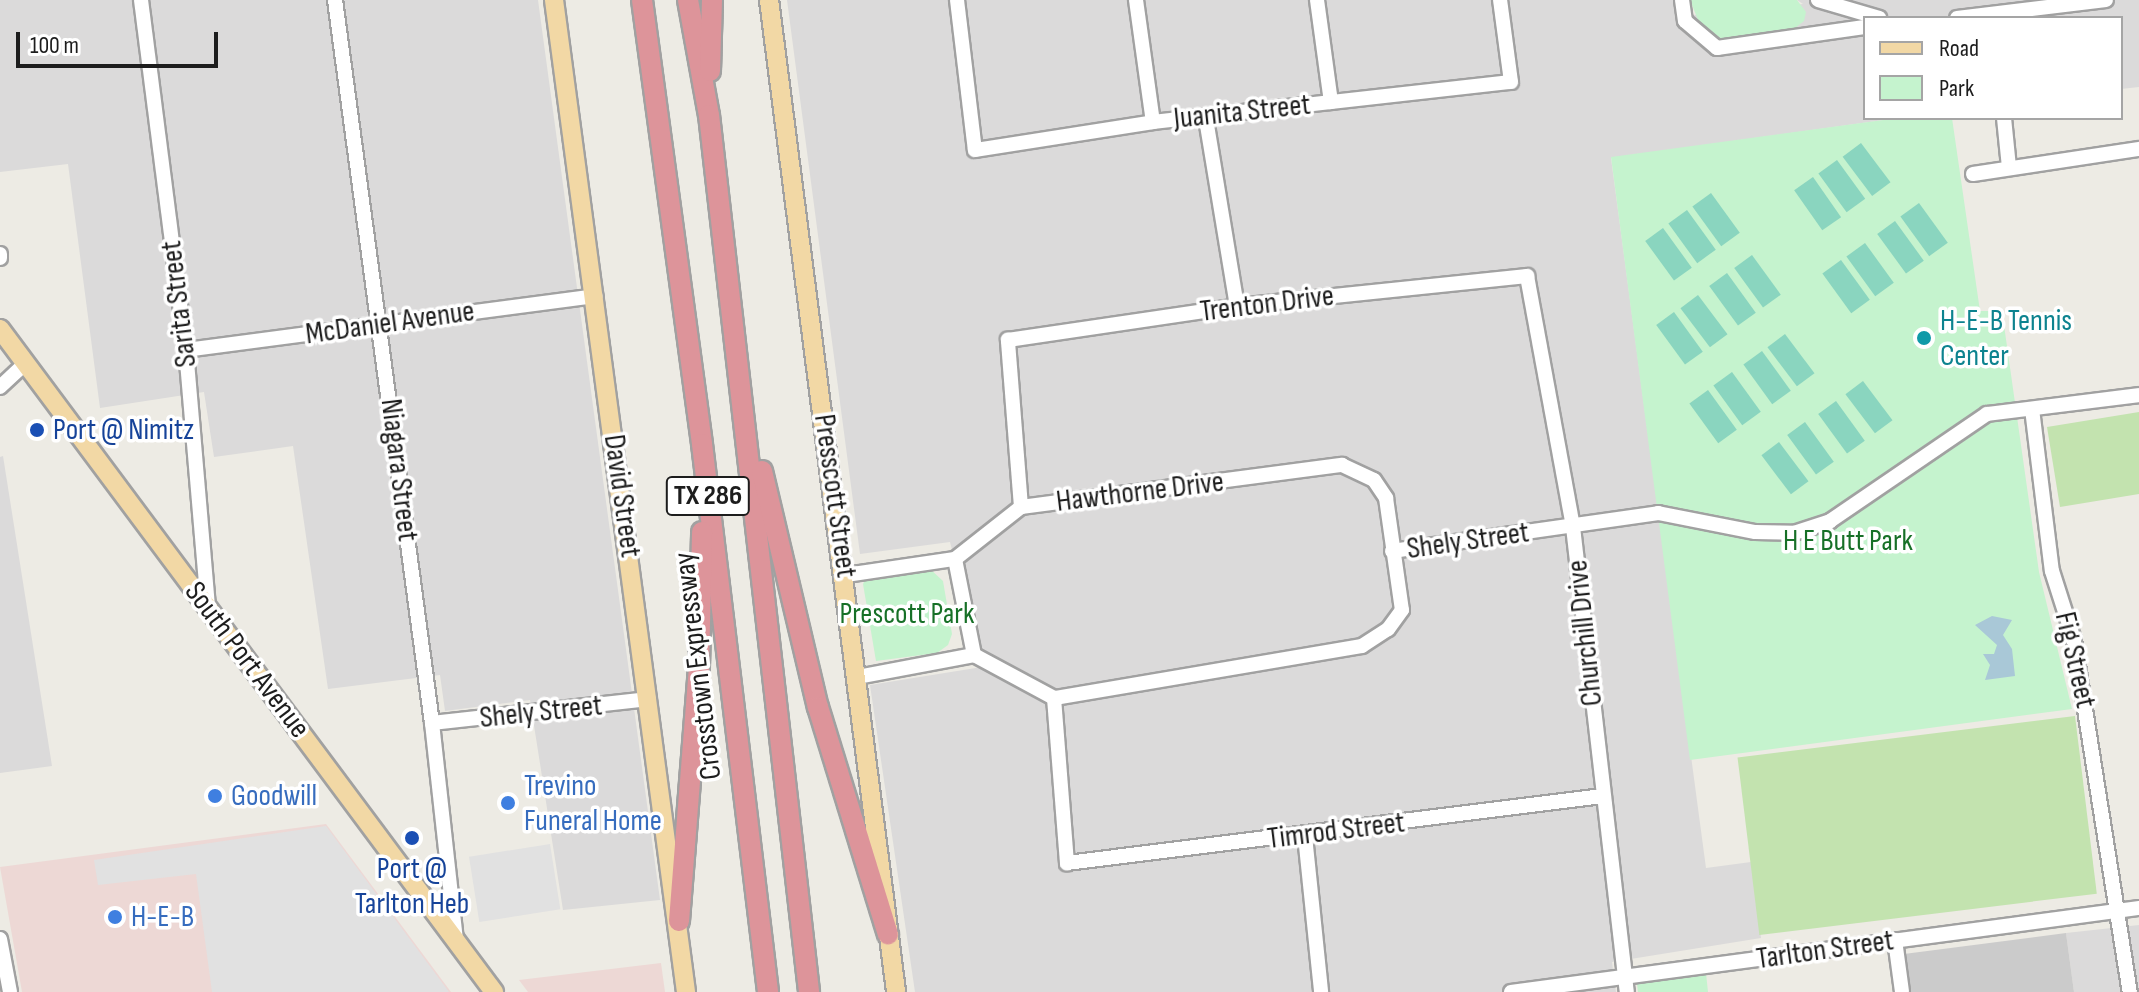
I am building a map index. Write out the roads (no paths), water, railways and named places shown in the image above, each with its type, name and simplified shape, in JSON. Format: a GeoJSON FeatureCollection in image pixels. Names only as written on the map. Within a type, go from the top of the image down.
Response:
{"type":"FeatureCollection","features":[{"type":"Feature","properties":{"kind":"highway"},"geometry":{"type":"LineString","coordinates":[[630,0],[654,89]]}},
{"type":"Feature","properties":{"kind":"highway","name":"Crosstown Expressway"},"geometry":{"type":"LineString","coordinates":[[642,0],[703,456],[768,992]]}},
{"type":"Feature","properties":{"kind":"highway","name":"TX 286"},"geometry":{"type":"LineString","coordinates":[[688,0],[709,115],[740,380],[765,644],[809,992]]}},
{"type":"Feature","properties":{"kind":"highway"},"geometry":{"type":"LineString","coordinates":[[709,115],[712,0]]}},
{"type":"Feature","properties":{"kind":"highway"},"geometry":{"type":"LineString","coordinates":[[740,380],[818,707],[888,934]]}},
{"type":"Feature","properties":{"kind":"highway"},"geometry":{"type":"LineString","coordinates":[[679,921],[699,667],[703,456]]}},
{"type":"Feature","properties":{"kind":"main road","name":"David Street"},"geometry":{"type":"LineString","coordinates":[[554,0],[679,921],[686,992]]}},
{"type":"Feature","properties":{"kind":"main road","name":"Presscott Street"},"geometry":{"type":"LineString","coordinates":[[769,0],[846,575],[896,992]]}},
{"type":"Feature","properties":{"kind":"main road","name":"South Port Avenue"},"geometry":{"type":"LineString","coordinates":[[0,329],[494,992]]}},
{"type":"Feature","properties":{"kind":"street","name":"Sarita Street"},"geometry":{"type":"LineString","coordinates":[[141,0],[186,350],[209,609]]}},
{"type":"Feature","properties":{"kind":"street","name":"Niagara Street"},"geometry":{"type":"LineString","coordinates":[[335,0],[432,723],[456,940]]}},
{"type":"Feature","properties":{"kind":"street","name":"Juanita Street"},"geometry":{"type":"LineString","coordinates":[[957,0],[975,150],[1153,122],[1206,119],[1511,82],[1500,0]]}},
{"type":"Feature","properties":{"kind":"street"},"geometry":{"type":"LineString","coordinates":[[1136,0],[1153,122]]}},
{"type":"Feature","properties":{"kind":"street"},"geometry":{"type":"LineString","coordinates":[[1317,0],[1331,102]]}},
{"type":"Feature","properties":{"kind":"street"},"geometry":{"type":"LineString","coordinates":[[1682,0],[1685,21],[1717,48],[1863,27]]}},
{"type":"Feature","properties":{"kind":"street"},"geometry":{"type":"LineString","coordinates":[[1818,0],[1872,16]]}},
{"type":"Feature","properties":{"kind":"street"},"geometry":{"type":"LineString","coordinates":[[2000,16],[2106,0]]}},
{"type":"Feature","properties":{"kind":"street"},"geometry":{"type":"LineString","coordinates":[[1206,119],[1237,306]]}},
{"type":"Feature","properties":{"kind":"street"},"geometry":{"type":"LineString","coordinates":[[2004,120],[2009,167]]}},
{"type":"Feature","properties":{"kind":"street"},"geometry":{"type":"LineString","coordinates":[[1973,174],[2139,149]]}},
{"type":"Feature","properties":{"kind":"street","name":"Trenton Drive"},"geometry":{"type":"LineString","coordinates":[[1021,507],[1008,340],[1237,306],[1527,276]]}},
{"type":"Feature","properties":{"kind":"street","name":"Churchill Drive"},"geometry":{"type":"LineString","coordinates":[[1527,276],[1573,527],[1626,984]]}},
{"type":"Feature","properties":{"kind":"street","name":"McDaniel Avenue"},"geometry":{"type":"LineString","coordinates":[[186,350],[595,296]]}},
{"type":"Feature","properties":{"kind":"street"},"geometry":{"type":"LineString","coordinates":[[0,387],[26,363]]}},
{"type":"Feature","properties":{"kind":"street","name":"Shely Street"},"geometry":{"type":"LineString","coordinates":[[1054,698],[1362,646],[1388,629],[1402,610],[1392,551],[1658,513],[1755,532],[1794,533],[1830,521],[1987,414],[2139,395]]}},
{"type":"Feature","properties":{"kind":"street","name":"Fig Street"},"geometry":{"type":"LineString","coordinates":[[2032,409],[2052,571],[2074,640],[2130,992]]}},
{"type":"Feature","properties":{"kind":"street","name":"Hawthorne Drive"},"geometry":{"type":"LineString","coordinates":[[846,575],[955,559],[1021,507],[1342,465],[1374,480],[1386,498],[1392,551]]}},
{"type":"Feature","properties":{"kind":"street"},"geometry":{"type":"LineString","coordinates":[[955,559],[974,655]]}},
{"type":"Feature","properties":{"kind":"street"},"geometry":{"type":"LineString","coordinates":[[858,677],[974,655],[1054,698]]}},
{"type":"Feature","properties":{"kind":"street","name":"Timrod Street"},"geometry":{"type":"LineString","coordinates":[[1054,698],[1067,863],[1305,836],[1603,796]]}},
{"type":"Feature","properties":{"kind":"street","name":"Shely Street"},"geometry":{"type":"LineString","coordinates":[[432,723],[649,699]]}},
{"type":"Feature","properties":{"kind":"street"},"geometry":{"type":"LineString","coordinates":[[1305,836],[1321,992]]}},
{"type":"Feature","properties":{"kind":"street","name":"Tarlton Street"},"geometry":{"type":"LineString","coordinates":[[1511,992],[1626,984],[1895,940],[2139,908]]}},
{"type":"Feature","properties":{"kind":"street"},"geometry":{"type":"LineString","coordinates":[[0,939],[10,992]]}},
{"type":"Feature","properties":{"kind":"street"},"geometry":{"type":"LineString","coordinates":[[1895,940],[1902,992]]}},
{"type":"Feature","properties":{"kind":"water"},"geometry":{"type":"Polygon","coordinates":[[[1992,616],[2012,620],[2003,635],[2012,649],[2015,676],[1985,680],[1990,665],[1983,654],[1994,654],[1997,645],[1975,625],[1992,616]]]}},
{"type":"Feature","properties":{"kind":"place","name":"H-E-B Tennis Center"},"geometry":{"type":"Point","coordinates":[1924,338]}},
{"type":"Feature","properties":{"kind":"place","name":"Port @ Nimitz"},"geometry":{"type":"Point","coordinates":[37,430]}},
{"type":"Feature","properties":{"kind":"place","name":"Goodwill"},"geometry":{"type":"Point","coordinates":[215,796]}},
{"type":"Feature","properties":{"kind":"place","name":"Trevino Funeral Home"},"geometry":{"type":"Point","coordinates":[508,803]}},
{"type":"Feature","properties":{"kind":"place","name":"Port @ Tarlton Heb"},"geometry":{"type":"Point","coordinates":[412,838]}},
{"type":"Feature","properties":{"kind":"place","name":"H-E-B"},"geometry":{"type":"Point","coordinates":[115,917]}},
{"type":"Feature","properties":{"kind":"park label","name":"H E Butt Park"},"geometry":{"type":"Point","coordinates":[1848,541]}},
{"type":"Feature","properties":{"kind":"park label","name":"Prescott Park"},"geometry":{"type":"Point","coordinates":[907,614]}}]}
